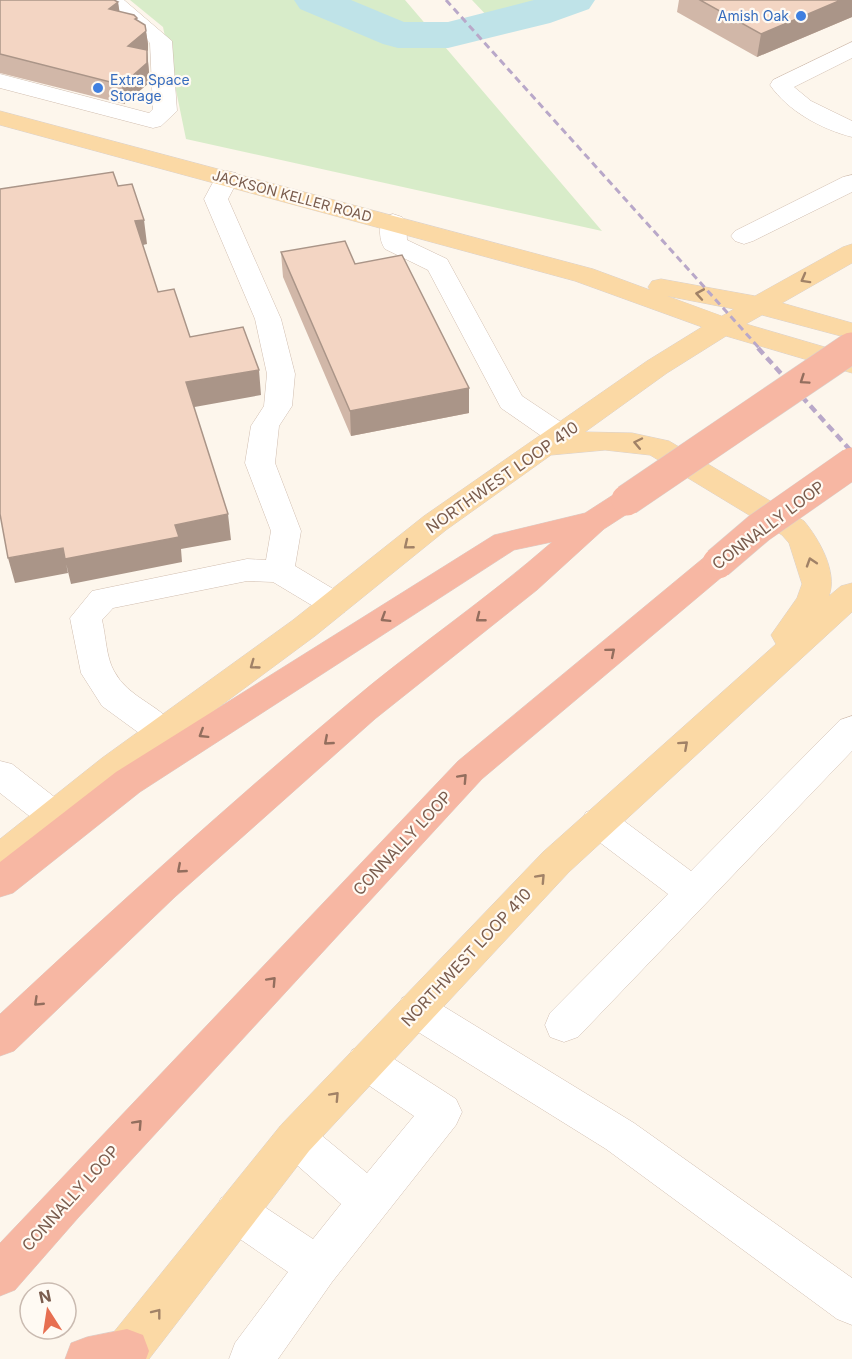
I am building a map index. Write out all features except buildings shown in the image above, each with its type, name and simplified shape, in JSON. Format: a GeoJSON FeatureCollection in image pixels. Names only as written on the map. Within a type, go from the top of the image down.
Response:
{"type":"FeatureCollection","features":[{"type":"Feature","properties":{"kind":"highway"},"geometry":{"type":"LineString","coordinates":[[0,1039],[162,886],[363,710],[526,582],[593,522],[852,347]]}},
{"type":"Feature","properties":{"kind":"highway","name":"CONNALLY LOOP"},"geometry":{"type":"LineString","coordinates":[[0,1275],[63,1204],[470,770],[759,528],[852,463]]}},
{"type":"Feature","properties":{"kind":"highway"},"geometry":{"type":"LineString","coordinates":[[0,882],[128,782],[505,542],[593,522]]}},
{"type":"Feature","properties":{"kind":"main road","name":"JACKSON KELLER ROAD"},"geometry":{"type":"LineString","coordinates":[[0,118],[585,274],[758,305],[852,331]]}},
{"type":"Feature","properties":{"kind":"main road","name":"NORTHWEST LOOP 410"},"geometry":{"type":"LineString","coordinates":[[0,860],[114,767],[334,604],[435,523],[657,367],[758,305],[852,252]]}},
{"type":"Feature","properties":{"kind":"main road","name":"JACKSON KELLER ROAD"},"geometry":{"type":"LineString","coordinates":[[585,274],[723,326],[852,364]]}},
{"type":"Feature","properties":{"kind":"main road"},"geometry":{"type":"LineString","coordinates":[[640,295],[664,324],[669,340],[657,367]]}},
{"type":"Feature","properties":{"kind":"main road"},"geometry":{"type":"LineString","coordinates":[[550,442],[609,438],[659,448],[793,528],[803,540],[819,584],[812,601],[753,682]]}},
{"type":"Feature","properties":{"kind":"main road","name":"NORTHWEST LOOP 410"},"geometry":{"type":"LineString","coordinates":[[112,1356],[236,1212],[295,1138],[556,862],[753,682],[850,599]]}},
{"type":"Feature","properties":{"kind":"lane"},"geometry":{"type":"LineString","coordinates":[[0,81],[153,121],[165,111],[161,41],[111,0]]}},
{"type":"Feature","properties":{"kind":"lane"},"geometry":{"type":"LineString","coordinates":[[848,123],[798,102],[785,92],[781,85],[790,78],[852,49]]}},
{"type":"Feature","properties":{"kind":"lane"},"geometry":{"type":"LineString","coordinates":[[227,178],[216,199],[268,319],[281,374],[278,406],[266,426],[261,463],[286,531],[279,571]]}},
{"type":"Feature","properties":{"kind":"lane"},"geometry":{"type":"LineString","coordinates":[[744,236],[852,182]]}},
{"type":"Feature","properties":{"kind":"lane"},"geometry":{"type":"LineString","coordinates":[[393,222],[394,244],[438,265],[511,402],[550,442]]}},
{"type":"Feature","properties":{"kind":"lane"},"geometry":{"type":"LineString","coordinates":[[162,732],[114,697],[97,673],[86,618],[103,599],[247,570],[279,571],[334,604]]}},
{"type":"Feature","properties":{"kind":"lane"},"geometry":{"type":"LineString","coordinates":[[564,1025],[852,729]]}},
{"type":"Feature","properties":{"kind":"lane"},"geometry":{"type":"LineString","coordinates":[[0,774],[54,816]]}},
{"type":"Feature","properties":{"kind":"lane"},"geometry":{"type":"LineString","coordinates":[[599,822],[693,893]]}},
{"type":"Feature","properties":{"kind":"lane"},"geometry":{"type":"LineString","coordinates":[[416,1010],[620,1136],[852,1304]]}},
{"type":"Feature","properties":{"kind":"lane"},"geometry":{"type":"LineString","coordinates":[[251,1359],[368,1201],[442,1112],[366,1062]]}},
{"type":"Feature","properties":{"kind":"lane"},"geometry":{"type":"LineString","coordinates":[[295,1138],[368,1201]]}},
{"type":"Feature","properties":{"kind":"lane"},"geometry":{"type":"LineString","coordinates":[[236,1212],[317,1267]]}},
{"type":"Feature","properties":{"kind":"green space"},"geometry":{"type":"Polygon","coordinates":[[[130,0],[405,0],[602,231],[186,139],[163,27],[130,0]]]}},
{"type":"Feature","properties":{"kind":"green space"},"geometry":{"type":"Polygon","coordinates":[[[472,0],[554,0],[490,19],[472,0]]]}},
{"type":"Feature","properties":{"kind":"waterway"},"geometry":{"type":"LineString","coordinates":[[315,0],[398,35],[448,35],[535,14],[574,0]]}},
{"type":"Feature","properties":{"kind":"railway"},"geometry":{"type":"LineString","coordinates":[[446,0],[760,349]]}},
{"type":"Feature","properties":{"kind":"railway"},"geometry":{"type":"LineString","coordinates":[[758,348],[852,452]]}},
{"type":"Feature","properties":{"kind":"place","name":"Amish Oak"},"geometry":{"type":"Point","coordinates":[801,16]}},
{"type":"Feature","properties":{"kind":"place","name":"Extra Space Storage"},"geometry":{"type":"Point","coordinates":[98,88]}}]}
